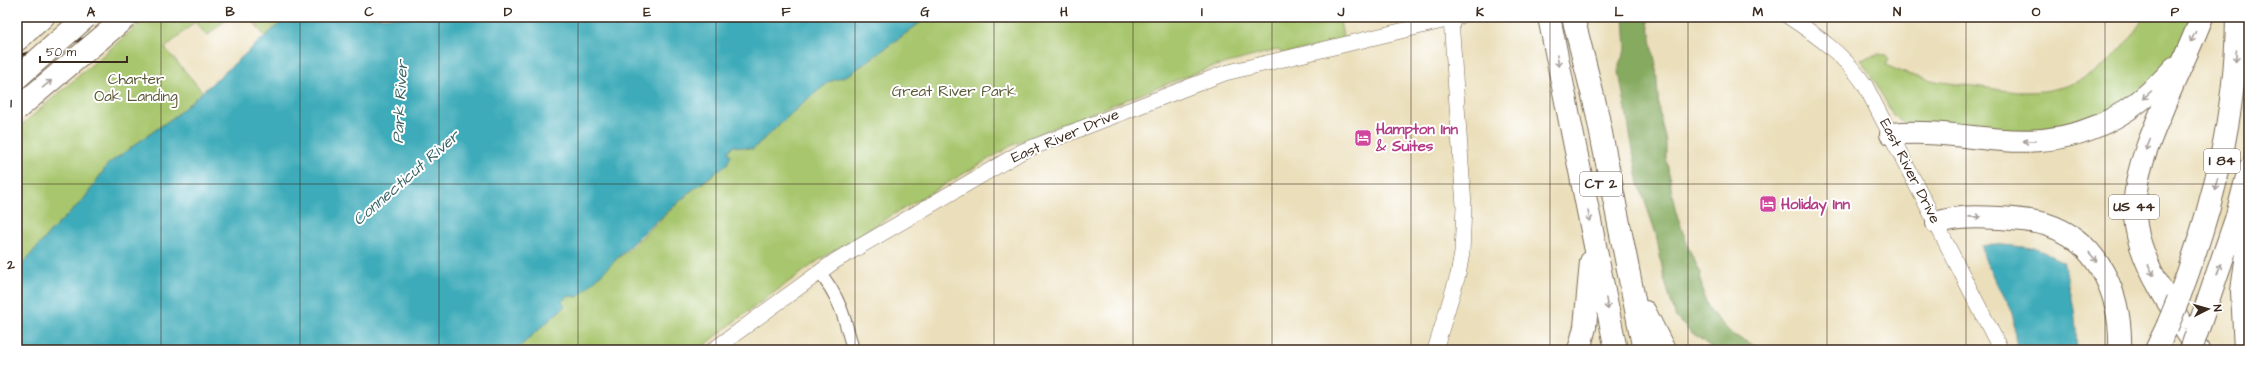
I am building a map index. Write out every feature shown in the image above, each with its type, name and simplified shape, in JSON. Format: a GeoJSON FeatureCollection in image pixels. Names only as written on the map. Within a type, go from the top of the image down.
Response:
{"type":"FeatureCollection","features":[{"type":"Feature","properties":{"kind":"highway"},"geometry":{"type":"LineString","coordinates":[[17,21],[21,17]]}},
{"type":"Feature","properties":{"kind":"highway"},"geometry":{"type":"LineString","coordinates":[[17,40],[43,17]]}},
{"type":"Feature","properties":{"kind":"highway"},"geometry":{"type":"LineString","coordinates":[[17,78],[86,17]]}},
{"type":"Feature","properties":{"kind":"highway"},"geometry":{"type":"LineString","coordinates":[[17,109],[126,17]]}},
{"type":"Feature","properties":{"kind":"highway"},"geometry":{"type":"LineString","coordinates":[[1573,17],[1596,108],[1644,350]]}},
{"type":"Feature","properties":{"kind":"highway","name":"CT 2"},"geometry":{"type":"LineString","coordinates":[[1573,17],[1630,350]]}},
{"type":"Feature","properties":{"kind":"highway","name":"US 44"},"geometry":{"type":"LineString","coordinates":[[2195,344],[2156,281],[2143,253],[2137,236],[2134,208],[2136,181],[2140,166],[2183,57],[2202,17]]}},
{"type":"Feature","properties":{"kind":"highway","name":"I 84"},"geometry":{"type":"LineString","coordinates":[[2156,350],[2178,300],[2207,217],[2221,164],[2232,95],[2238,17]]}},
{"type":"Feature","properties":{"kind":"highway","name":"CT 2"},"geometry":{"type":"LineString","coordinates":[[1550,20],[1616,350]]}},
{"type":"Feature","properties":{"kind":"highway"},"geometry":{"type":"LineString","coordinates":[[1891,134],[1935,133],[2025,141],[2067,137],[2101,124],[2134,106],[2163,81],[2183,57]]}},
{"type":"Feature","properties":{"kind":"highway","name":"I 84"},"geometry":{"type":"LineString","coordinates":[[2195,344],[2236,219],[2249,169]]}},
{"type":"Feature","properties":{"kind":"highway"},"geometry":{"type":"LineString","coordinates":[[1936,223],[1972,217],[2028,220],[2052,227],[2074,239],[2096,260],[2111,286],[2119,321],[2120,350]]}},
{"type":"Feature","properties":{"kind":"highway"},"geometry":{"type":"LineString","coordinates":[[2245,350],[2242,291],[2249,238]]}},
{"type":"Feature","properties":{"kind":"highway"},"geometry":{"type":"LineString","coordinates":[[1580,350],[1585,327],[1594,239]]}},
{"type":"Feature","properties":{"kind":"highway"},"geometry":{"type":"LineString","coordinates":[[1622,242],[1646,315],[1664,350]]}},
{"type":"Feature","properties":{"kind":"street","name":"East River Drive"},"geometry":{"type":"LineString","coordinates":[[1789,17],[1827,44],[1852,67],[1870,94],[2001,350]]}},
{"type":"Feature","properties":{"kind":"street","name":"East River Drive"},"geometry":{"type":"LineString","coordinates":[[713,350],[820,272],[997,165],[1045,142],[1188,86],[1237,70],[1455,18]]}},
{"type":"Feature","properties":{"kind":"street"},"geometry":{"type":"LineString","coordinates":[[1435,350],[1458,275],[1464,228],[1455,18]]}},
{"type":"Feature","properties":{"kind":"street"},"geometry":{"type":"LineString","coordinates":[[820,272],[831,286],[840,303],[853,350]]}},
{"type":"Feature","properties":{"kind":"green space","name":"Charter Oak Landing"},"geometry":{"type":"Polygon","coordinates":[[[162,17],[229,17],[207,36],[195,22],[165,48],[203,92],[175,116],[108,164],[84,199],[53,229],[17,270],[17,129],[138,25],[162,17]]]}},
{"type":"Feature","properties":{"kind":"green space"},"geometry":{"type":"Polygon","coordinates":[[[250,17],[287,17],[265,37],[250,17]]]}},
{"type":"Feature","properties":{"kind":"green space","name":"Great River Park"},"geometry":{"type":"Polygon","coordinates":[[[928,17],[1339,17],[1344,41],[1282,54],[1280,49],[1209,68],[1050,129],[1013,145],[884,220],[819,260],[735,321],[699,350],[516,350],[565,306],[561,301],[626,252],[691,191],[711,177],[731,156],[727,152],[734,146],[753,149],[804,102],[829,82],[850,74],[928,17]]]}},
{"type":"Feature","properties":{"kind":"green space"},"geometry":{"type":"Polygon","coordinates":[[[1624,17],[1647,17],[1656,66],[1659,111],[1666,142],[1666,157],[1675,209],[1689,249],[1700,272],[1703,295],[1710,311],[1732,334],[1762,350],[1715,350],[1687,329],[1676,318],[1664,278],[1656,234],[1639,184],[1619,72],[1619,64],[1626,49],[1624,17]]]}},
{"type":"Feature","properties":{"kind":"green space"},"geometry":{"type":"Polygon","coordinates":[[[2144,17],[2192,17],[2179,46],[2164,69],[2112,114],[2054,134],[1905,123],[1893,115],[1876,83],[1860,59],[1878,54],[1886,55],[1889,59],[1886,65],[1896,70],[1940,82],[2012,91],[2045,91],[2063,87],[2080,80],[2095,71],[2122,47],[2134,33],[2144,17]]]}},
{"type":"Feature","properties":{"kind":"water"},"geometry":{"type":"Polygon","coordinates":[[[287,17],[928,17],[850,74],[829,82],[804,102],[753,149],[734,146],[728,151],[731,156],[727,164],[691,191],[639,237],[578,297],[568,296],[562,301],[565,306],[516,350],[17,350],[17,270],[53,229],[84,199],[108,164],[175,116],[287,17]]]}},
{"type":"Feature","properties":{"kind":"water"},"geometry":{"type":"Polygon","coordinates":[[[1993,244],[2034,248],[2063,261],[2073,305],[2076,328],[2076,350],[2018,350],[2014,320],[2011,311],[1986,263],[1983,254],[1982,246],[1993,244]]]}},
{"type":"Feature","properties":{"kind":"railway"},"geometry":{"type":"LineString","coordinates":[[17,56],[83,39],[151,17]]}},
{"type":"Feature","properties":{"kind":"place","name":"Hampton Inn & Suites"},"geometry":{"type":"Point","coordinates":[1363,138]}},
{"type":"Feature","properties":{"kind":"place","name":"Holiday Inn"},"geometry":{"type":"Point","coordinates":[1768,204]}},
{"type":"Feature","properties":{"kind":"water label","name":"Park River"},"geometry":{"type":"Point","coordinates":[400,102]}},
{"type":"Feature","properties":{"kind":"water label","name":"Connecticut River"},"geometry":{"type":"Point","coordinates":[406,178]}}]}
